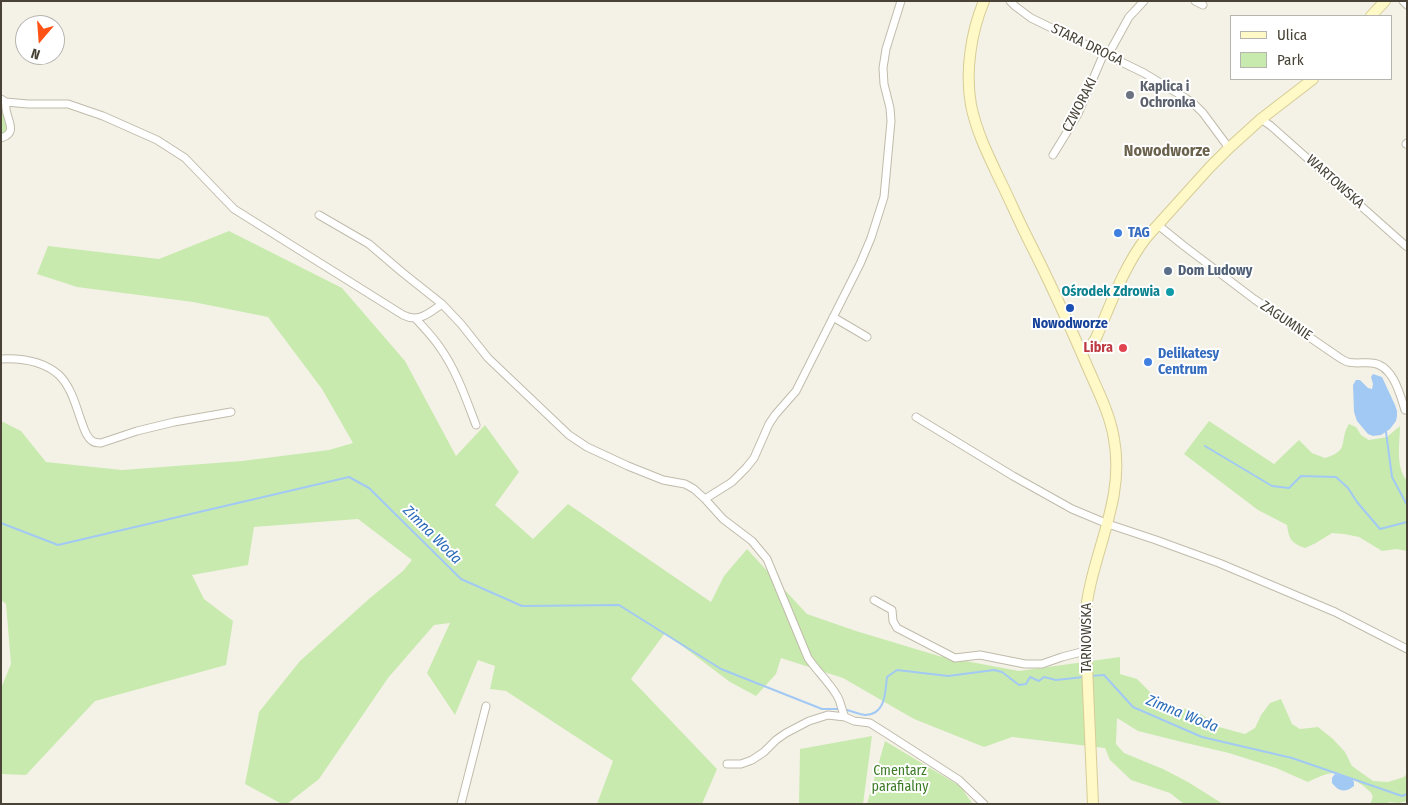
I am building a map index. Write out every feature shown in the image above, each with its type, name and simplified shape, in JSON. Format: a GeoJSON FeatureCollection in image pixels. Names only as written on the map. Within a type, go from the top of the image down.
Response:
{"type":"FeatureCollection","features":[{"type":"Feature","properties":{"kind":"main road","name":"TARNOWSKA"},"geometry":{"type":"LineString","coordinates":[[984,1],[977,18],[970,53],[970,91],[975,120],[989,157],[1081,352],[1102,401],[1113,432],[1116,450],[1117,476],[1115,493],[1108,524],[1093,570],[1087,596],[1085,620],[1085,651],[1094,804]]}},
{"type":"Feature","properties":{"kind":"main road"},"geometry":{"type":"LineString","coordinates":[[1372,15],[1386,1]]}},
{"type":"Feature","properties":{"kind":"main road"},"geometry":{"type":"LineString","coordinates":[[1081,352],[1094,343],[1125,271],[1137,250],[1158,225],[1229,148],[1261,119],[1311,80]]}},
{"type":"Feature","properties":{"kind":"street"},"geometry":{"type":"LineString","coordinates":[[705,499],[740,476],[754,458],[775,415],[796,392],[860,264],[877,221],[884,197],[891,121],[883,68],[886,49],[901,1]]}},
{"type":"Feature","properties":{"kind":"street","name":"STARA DROGA"},"geometry":{"type":"LineString","coordinates":[[1010,1],[1031,18],[1144,73],[1193,103],[1203,113],[1229,148]]}},
{"type":"Feature","properties":{"kind":"street","name":"CZWORAKI"},"geometry":{"type":"LineString","coordinates":[[1053,155],[1078,114],[1106,54],[1129,18],[1144,1]]}},
{"type":"Feature","properties":{"kind":"street"},"geometry":{"type":"LineString","coordinates":[[1195,1],[1202,5]]}},
{"type":"Feature","properties":{"kind":"street"},"geometry":{"type":"LineString","coordinates":[[1403,1],[1407,5]]}},
{"type":"Feature","properties":{"kind":"street"},"geometry":{"type":"LineString","coordinates":[[1,138],[7,136],[11,127],[4,100],[28,104],[68,104],[103,116],[157,140],[185,158],[234,209],[403,315],[416,319],[442,304]]}},
{"type":"Feature","properties":{"kind":"street","name":"WARTOWSKA"},"geometry":{"type":"LineString","coordinates":[[1261,119],[1407,247]]}},
{"type":"Feature","properties":{"kind":"street"},"geometry":{"type":"LineString","coordinates":[[319,215],[369,244],[403,274],[442,304],[488,358],[569,435],[587,447],[628,466],[663,480],[685,484],[694,488],[723,519],[752,541],[768,559],[808,658],[814,668],[835,692],[840,700],[841,709],[845,717]]}},
{"type":"Feature","properties":{"kind":"street","name":"ZAGUMNIE"},"geometry":{"type":"LineString","coordinates":[[1158,225],[1254,299],[1337,356],[1348,362],[1374,363],[1384,368],[1390,374],[1399,392],[1405,410]]}},
{"type":"Feature","properties":{"kind":"street"},"geometry":{"type":"LineString","coordinates":[[833,317],[866,337]]}},
{"type":"Feature","properties":{"kind":"street"},"geometry":{"type":"LineString","coordinates":[[416,319],[442,350],[461,387],[476,425]]}},
{"type":"Feature","properties":{"kind":"street"},"geometry":{"type":"LineString","coordinates":[[1,359],[25,359],[41,364],[59,376],[74,399],[87,436],[96,444],[102,444],[137,431],[174,422],[231,412]]}},
{"type":"Feature","properties":{"kind":"street"},"geometry":{"type":"LineString","coordinates":[[916,417],[1072,509],[1219,564],[1334,612],[1407,649]]}},
{"type":"Feature","properties":{"kind":"street"},"geometry":{"type":"LineString","coordinates":[[874,600],[892,610],[893,621],[897,628],[955,658],[980,655],[1025,664],[1042,664],[1085,651]]}},
{"type":"Feature","properties":{"kind":"street"},"geometry":{"type":"LineString","coordinates":[[461,804],[486,706]]}},
{"type":"Feature","properties":{"kind":"street"},"geometry":{"type":"LineString","coordinates":[[727,764],[742,764],[752,760],[786,733],[809,721],[828,716],[845,717],[870,723],[959,780],[984,804]]}},
{"type":"Feature","properties":{"kind":"green space"},"geometry":{"type":"Polygon","coordinates":[[[1,99],[11,127],[1,138],[1,99]]]}},
{"type":"Feature","properties":{"kind":"green space"},"geometry":{"type":"Polygon","coordinates":[[[229,231],[342,288],[405,361],[456,456],[485,425],[519,472],[495,505],[533,539],[568,504],[711,602],[724,576],[747,549],[807,614],[939,656],[1019,671],[1120,657],[1120,674],[1137,679],[1158,700],[1172,709],[1188,709],[1201,714],[1219,727],[1245,734],[1255,728],[1261,715],[1270,703],[1281,699],[1292,724],[1300,729],[1318,727],[1345,752],[1352,766],[1373,781],[1388,782],[1404,777],[1407,773],[1407,801],[1370,804],[1372,795],[1368,790],[1342,774],[1320,776],[1308,782],[1276,768],[1229,753],[1138,731],[1117,718],[1116,744],[1124,753],[1163,769],[1223,804],[1184,804],[1170,793],[1131,780],[1110,760],[1105,748],[1012,737],[984,747],[914,719],[843,678],[781,658],[776,674],[756,696],[730,682],[665,633],[631,679],[717,769],[702,804],[597,804],[613,761],[506,691],[490,689],[495,666],[478,660],[455,715],[427,673],[450,623],[434,625],[388,678],[319,779],[287,804],[282,804],[245,784],[259,712],[300,661],[403,571],[412,560],[358,519],[254,527],[248,565],[192,575],[204,599],[233,621],[226,665],[95,701],[26,775],[1,774],[1,688],[11,664],[6,604],[1,600],[1,421],[21,431],[46,462],[122,470],[242,461],[329,450],[353,443],[322,389],[268,317],[193,302],[77,287],[37,274],[48,246],[159,259],[229,231]]]}},
{"type":"Feature","properties":{"kind":"green space"},"geometry":{"type":"Polygon","coordinates":[[[1209,421],[1274,464],[1299,440],[1312,453],[1325,458],[1333,455],[1343,445],[1349,424],[1356,427],[1361,435],[1369,440],[1387,437],[1400,426],[1400,461],[1403,475],[1407,481],[1407,551],[1396,549],[1382,551],[1359,537],[1332,533],[1305,548],[1297,544],[1290,537],[1287,525],[1258,510],[1184,454],[1209,421]]]}},
{"type":"Feature","properties":{"kind":"green space"},"geometry":{"type":"Polygon","coordinates":[[[872,736],[863,804],[799,804],[800,749],[872,736]]]}},
{"type":"Feature","properties":{"kind":"green space","name":"Cmentarz parafialny"},"geometry":{"type":"Polygon","coordinates":[[[885,741],[960,786],[972,803],[867,804],[885,741]]]}},
{"type":"Feature","properties":{"kind":"water"},"geometry":{"type":"Polygon","coordinates":[[[1373,374],[1382,377],[1395,405],[1397,416],[1390,429],[1381,435],[1373,436],[1368,434],[1357,421],[1354,412],[1353,385],[1356,380],[1360,380],[1368,388],[1372,389],[1371,377],[1373,374]]]}},
{"type":"Feature","properties":{"kind":"water"},"geometry":{"type":"Polygon","coordinates":[[[1335,774],[1352,779],[1354,786],[1348,790],[1337,788],[1332,783],[1332,778],[1335,774]]]}},
{"type":"Feature","properties":{"kind":"waterway"},"geometry":{"type":"LineString","coordinates":[[1386,432],[1392,477],[1407,505]]}},
{"type":"Feature","properties":{"kind":"waterway"},"geometry":{"type":"LineString","coordinates":[[1205,446],[1272,486],[1289,488],[1301,476],[1336,477],[1348,488],[1357,502],[1380,529],[1407,522]]}},
{"type":"Feature","properties":{"kind":"waterway","name":"Zimna Woda"},"geometry":{"type":"LineString","coordinates":[[1,523],[58,545],[349,477],[369,488],[461,579],[522,606],[619,605],[721,669],[822,709],[839,709]]}},
{"type":"Feature","properties":{"kind":"waterway","name":"Zimna Woda"},"geometry":{"type":"LineString","coordinates":[[847,710],[866,715],[877,711],[885,695],[887,677],[897,670],[948,676],[994,670],[1002,672],[1019,685],[1026,684],[1030,677],[1039,681],[1044,677],[1056,680],[1084,677]]}},
{"type":"Feature","properties":{"kind":"waterway","name":"Zimna Woda"},"geometry":{"type":"LineString","coordinates":[[1091,676],[1104,675],[1133,707],[1202,737],[1292,758],[1402,796],[1407,794]]}},
{"type":"Feature","properties":{"kind":"place","name":"Kaplica i Ochronka"},"geometry":{"type":"Point","coordinates":[1130,95]}},
{"type":"Feature","properties":{"kind":"place","name":"TAG"},"geometry":{"type":"Point","coordinates":[1118,233]}},
{"type":"Feature","properties":{"kind":"place","name":"Dom Ludowy"},"geometry":{"type":"Point","coordinates":[1168,271]}},
{"type":"Feature","properties":{"kind":"place","name":"Ośrodek Zdrowia"},"geometry":{"type":"Point","coordinates":[1170,292]}},
{"type":"Feature","properties":{"kind":"place","name":"Nowodworze"},"geometry":{"type":"Point","coordinates":[1070,308]}},
{"type":"Feature","properties":{"kind":"place","name":"Libra"},"geometry":{"type":"Point","coordinates":[1123,348]}},
{"type":"Feature","properties":{"kind":"place","name":"Delikatesy Centrum"},"geometry":{"type":"Point","coordinates":[1148,362]}},
{"type":"Feature","properties":{"kind":"district","name":"Nowodworze"},"geometry":{"type":"Point","coordinates":[1167,152]}}]}
